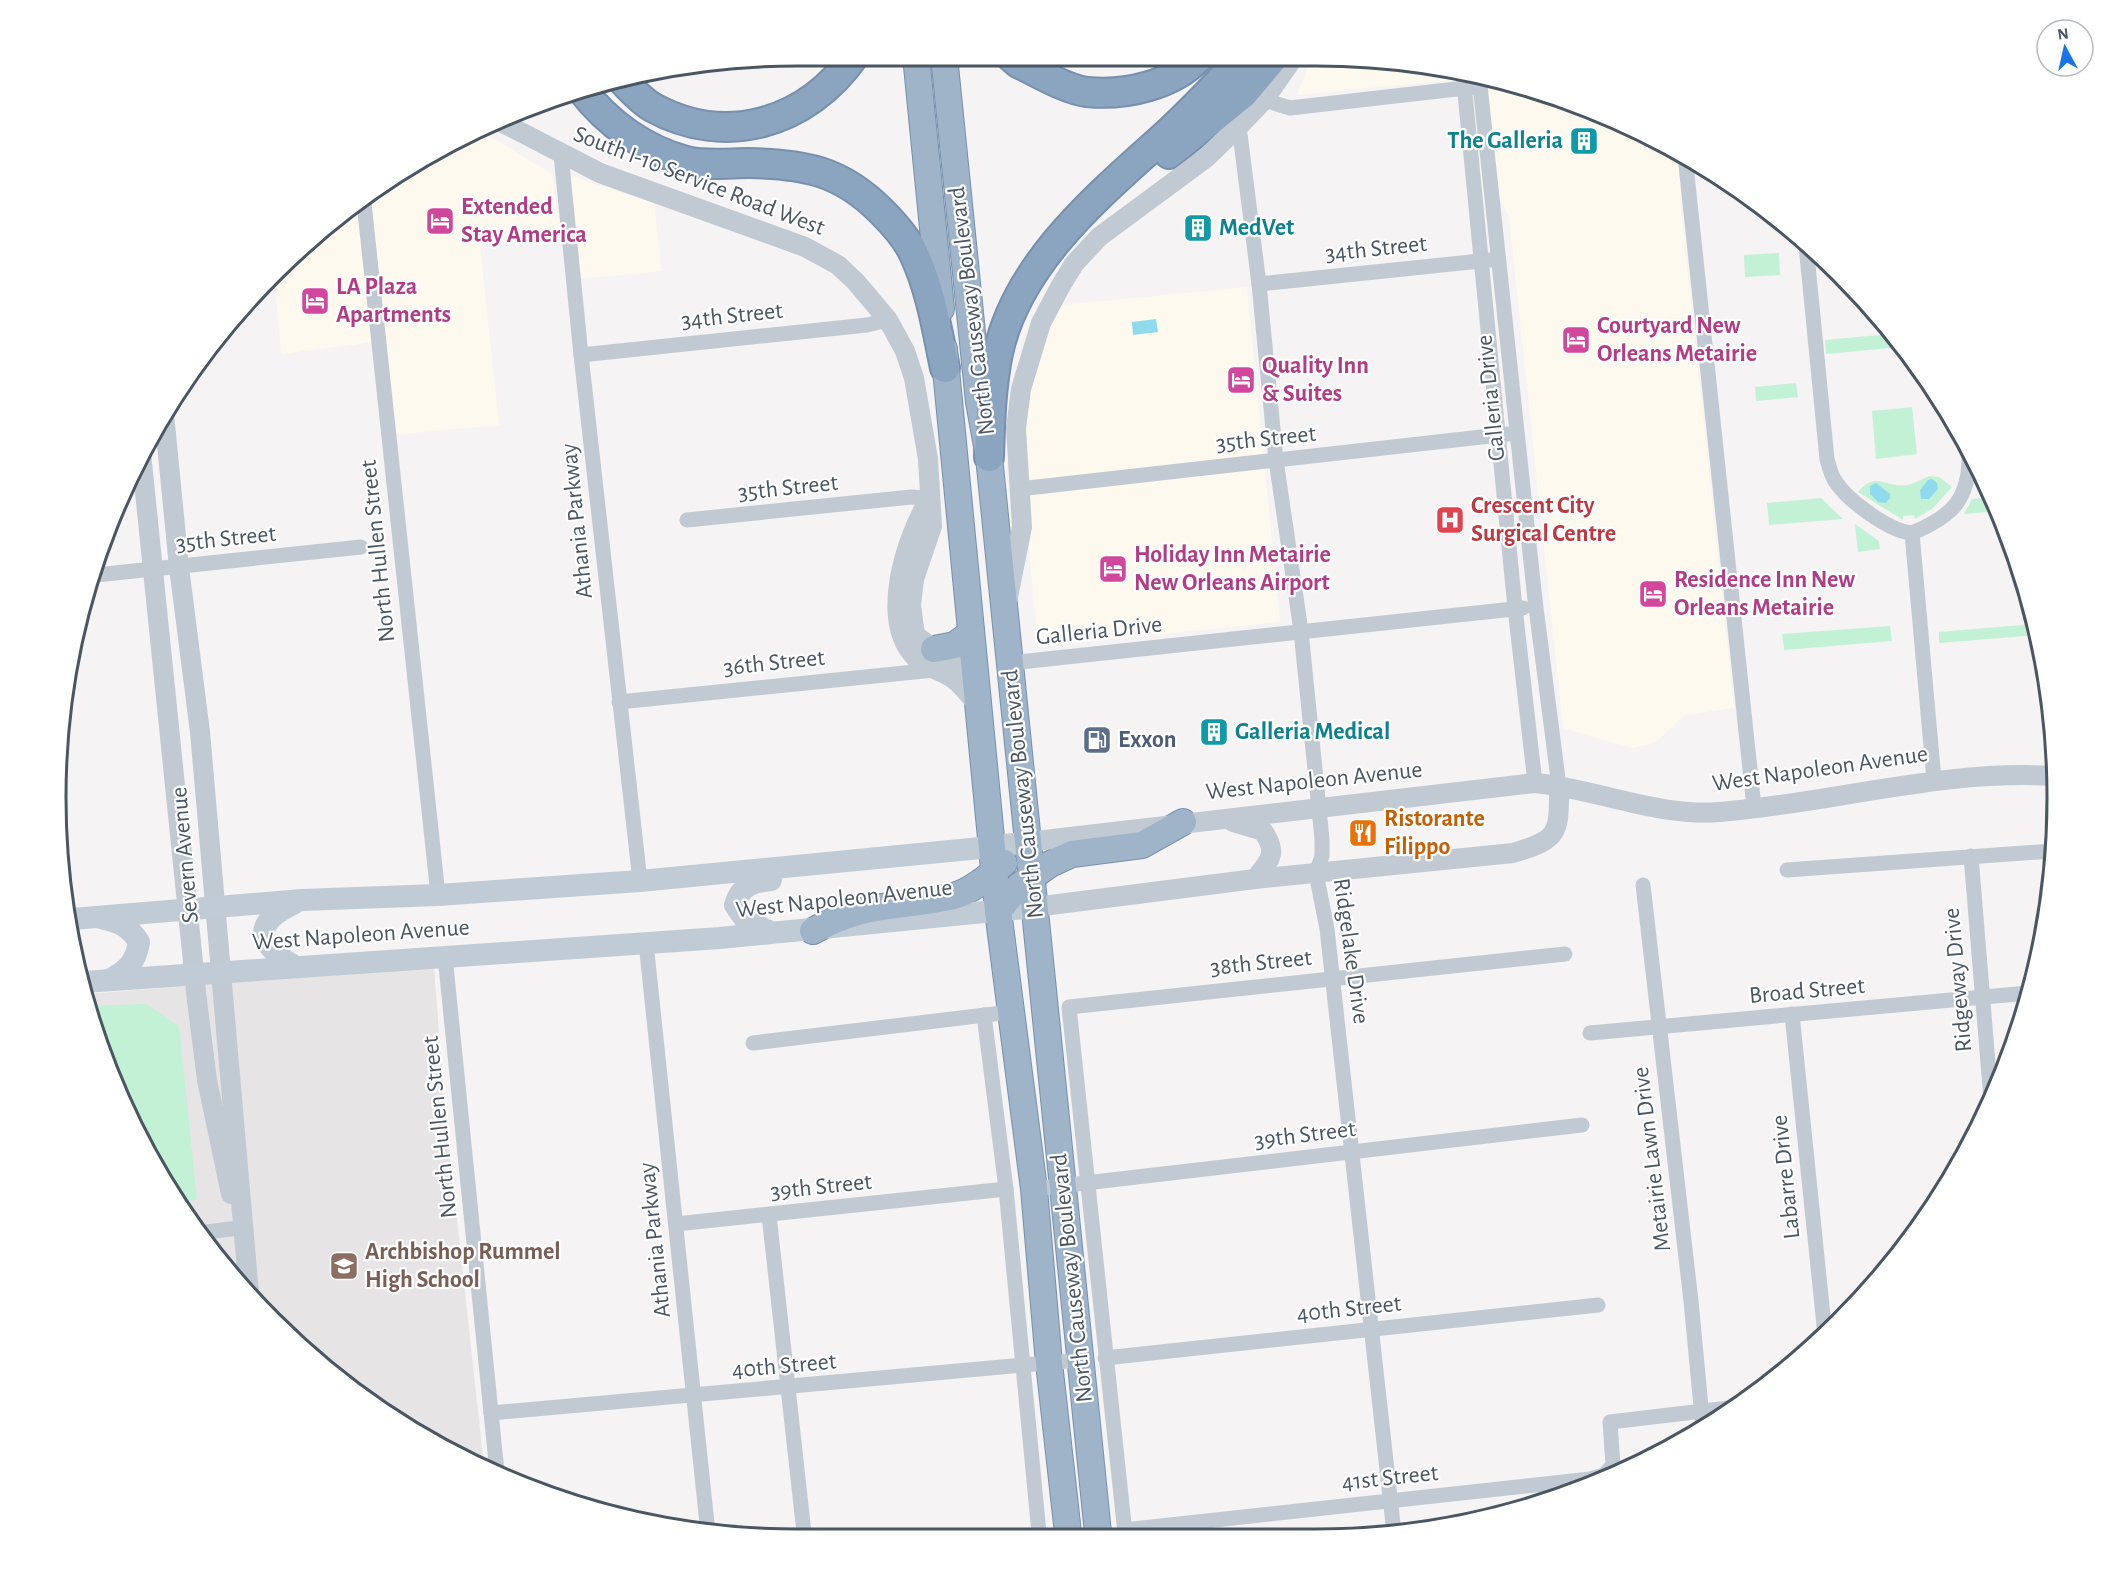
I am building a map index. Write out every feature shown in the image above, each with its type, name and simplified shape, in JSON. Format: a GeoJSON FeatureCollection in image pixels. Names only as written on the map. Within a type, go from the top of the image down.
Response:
{"type":"FeatureCollection","features":[{"type":"Feature","properties":{"kind":"highway"},"geometry":{"type":"LineString","coordinates":[[629,86],[651,106],[700,126],[755,126],[806,106],[838,78],[847,66]]}},
{"type":"Feature","properties":{"kind":"highway","name":"North Causeway Boulevard"},"geometry":{"type":"LineString","coordinates":[[917,66],[998,911],[1034,1189],[1049,1363],[1068,1529]]}},
{"type":"Feature","properties":{"kind":"highway","name":"North Causeway Boulevard"},"geometry":{"type":"LineString","coordinates":[[945,66],[979,402],[989,458],[1026,842],[1074,1184],[1092,1359],[1098,1529]]}},
{"type":"Feature","properties":{"kind":"highway"},"geometry":{"type":"LineString","coordinates":[[1024,66],[1085,92],[1128,91],[1167,79],[1191,66]]}},
{"type":"Feature","properties":{"kind":"highway"},"geometry":{"type":"LineString","coordinates":[[989,458],[990,419],[998,352],[1028,282],[1051,248],[1073,224],[1234,66]]}},
{"type":"Feature","properties":{"kind":"highway"},"geometry":{"type":"LineString","coordinates":[[1073,224],[1204,127],[1243,94],[1266,66]]}},
{"type":"Feature","properties":{"kind":"highway"},"geometry":{"type":"LineString","coordinates":[[588,97],[597,109],[639,143],[687,162],[808,168],[836,177],[861,192],[892,222],[914,254],[926,282],[945,368]]}},
{"type":"Feature","properties":{"kind":"highway"},"geometry":{"type":"LineString","coordinates":[[934,660],[955,645],[970,626],[981,643],[1010,663]]}},
{"type":"Feature","properties":{"kind":"highway"},"geometry":{"type":"LineString","coordinates":[[976,669],[990,678],[999,692],[1007,770],[1023,798]]}},
{"type":"Feature","properties":{"kind":"highway"},"geometry":{"type":"LineString","coordinates":[[998,911],[1007,898],[1031,876],[1072,854],[1142,845],[1183,822]]}},
{"type":"Feature","properties":{"kind":"highway"},"geometry":{"type":"LineString","coordinates":[[813,931],[840,916],[871,906],[955,896],[993,860],[1026,842]]}},
{"type":"Feature","properties":{"kind":"main road","name":"West Napoleon Avenue"},"geometry":{"type":"LineString","coordinates":[[76,919],[302,900],[438,895],[640,881],[883,858],[993,860]]}},
{"type":"Feature","properties":{"kind":"main road"},"geometry":{"type":"LineString","coordinates":[[773,933],[746,921],[740,915],[735,905],[738,894],[747,885],[758,881],[866,869],[883,858]]}},
{"type":"Feature","properties":{"kind":"main road"},"geometry":{"type":"LineString","coordinates":[[294,966],[270,950],[265,940],[265,928],[269,918],[302,900]]}},
{"type":"Feature","properties":{"kind":"main road","name":"West Napoleon Avenue"},"geometry":{"type":"LineString","coordinates":[[90,982],[813,931],[1035,907]]}},
{"type":"Feature","properties":{"kind":"main road"},"geometry":{"type":"LineString","coordinates":[[98,917],[120,922],[132,931],[139,942],[137,956],[130,966],[108,981]]}},
{"type":"Feature","properties":{"kind":"street"},"geometry":{"type":"LineString","coordinates":[[1005,618],[1022,526],[1016,428],[1021,389],[1041,323],[1074,264],[1100,237],[1206,158],[1264,100],[1288,66]]}},
{"type":"Feature","properties":{"kind":"street"},"geometry":{"type":"LineString","coordinates":[[1264,100],[1290,108],[1460,81]]}},
{"type":"Feature","properties":{"kind":"street","name":"Galleria Drive"},"geometry":{"type":"LineString","coordinates":[[1464,81],[1515,608],[1535,783]]}},
{"type":"Feature","properties":{"kind":"street","name":"Galleria Drive"},"geometry":{"type":"LineString","coordinates":[[1480,85],[1536,606],[1559,786]]}},
{"type":"Feature","properties":{"kind":"street","name":"South I-10 Service Road West"},"geometry":{"type":"LineString","coordinates":[[509,126],[600,173],[805,247],[838,265],[856,282],[888,320],[905,351],[914,378],[927,459],[932,526],[914,579],[911,605],[915,635],[934,660],[980,707]]}},
{"type":"Feature","properties":{"kind":"street","name":"Ridgelake Drive"},"geometry":{"type":"LineString","coordinates":[[1239,126],[1259,284],[1276,460],[1301,631],[1320,809],[1322,856],[1316,873],[1327,930],[1393,1525]]}},
{"type":"Feature","properties":{"kind":"street","name":"Athania Parkway"},"geometry":{"type":"LineString","coordinates":[[561,155],[640,881]]}},
{"type":"Feature","properties":{"kind":"street"},"geometry":{"type":"LineString","coordinates":[[1686,167],[1754,807]]}},
{"type":"Feature","properties":{"kind":"street","name":"North Hullen Street"},"geometry":{"type":"LineString","coordinates":[[365,208],[438,895]]}},
{"type":"Feature","properties":{"kind":"street"},"geometry":{"type":"LineString","coordinates":[[1807,256],[1827,459],[1834,481],[1848,496],[1886,524],[1912,533],[1934,524],[1960,500],[1967,485],[1968,467]]}},
{"type":"Feature","properties":{"kind":"street","name":"34th Street"},"geometry":{"type":"LineString","coordinates":[[1259,284],[1498,260]]}},
{"type":"Feature","properties":{"kind":"street","name":"34th Street"},"geometry":{"type":"LineString","coordinates":[[581,355],[867,325],[888,320]]}},
{"type":"Feature","properties":{"kind":"street","name":"Severn Avenue"},"geometry":{"type":"LineString","coordinates":[[166,430],[179,567],[200,732],[248,1280]]}},
{"type":"Feature","properties":{"kind":"street","name":"35th Street"},"geometry":{"type":"LineString","coordinates":[[1019,489],[1517,433]]}},
{"type":"Feature","properties":{"kind":"street","name":"Severn Avenue"},"geometry":{"type":"LineString","coordinates":[[143,470],[207,1080],[238,1228],[244,1275]]}},
{"type":"Feature","properties":{"kind":"street","name":"35th Street"},"geometry":{"type":"LineString","coordinates":[[687,520],[911,497],[930,498]]}},
{"type":"Feature","properties":{"kind":"street"},"geometry":{"type":"LineString","coordinates":[[1912,533],[1934,780]]}},
{"type":"Feature","properties":{"kind":"street","name":"35th Street"},"geometry":{"type":"LineString","coordinates":[[101,575],[361,547]]}},
{"type":"Feature","properties":{"kind":"street"},"geometry":{"type":"LineString","coordinates":[[1515,608],[1536,606]]}},
{"type":"Feature","properties":{"kind":"street","name":"Galleria Drive"},"geometry":{"type":"LineString","coordinates":[[1010,663],[1515,608]]}},
{"type":"Feature","properties":{"kind":"street","name":"South I-10 Service Road West"},"geometry":{"type":"LineString","coordinates":[[934,660],[976,669]]}},
{"type":"Feature","properties":{"kind":"street","name":"36th Street"},"geometry":{"type":"LineString","coordinates":[[619,702],[874,675],[934,660]]}},
{"type":"Feature","properties":{"kind":"street","name":"West Napoleon Avenue"},"geometry":{"type":"LineString","coordinates":[[1026,842],[1535,783],[1666,809],[1718,812],[1934,780],[2021,774],[2046,775]]}},
{"type":"Feature","properties":{"kind":"street","name":"West Napoleon Avenue"},"geometry":{"type":"LineString","coordinates":[[1035,907],[1256,879],[1513,853],[1544,843],[1555,830],[1560,818],[1559,786]]}},
{"type":"Feature","properties":{"kind":"street"},"geometry":{"type":"LineString","coordinates":[[1208,820],[1243,823],[1263,831],[1272,844],[1272,854],[1256,879]]}},
{"type":"Feature","properties":{"kind":"street"},"geometry":{"type":"LineString","coordinates":[[1787,870],[2044,851]]}},
{"type":"Feature","properties":{"kind":"street","name":"Ridgeway Drive"},"geometry":{"type":"LineString","coordinates":[[1971,856],[1989,1081]]}},
{"type":"Feature","properties":{"kind":"street","name":"Metairie Lawn Drive"},"geometry":{"type":"LineString","coordinates":[[1644,885],[1691,1301],[1702,1418]]}},
{"type":"Feature","properties":{"kind":"street","name":"Athania Parkway"},"geometry":{"type":"LineString","coordinates":[[646,943],[707,1523]]}},
{"type":"Feature","properties":{"kind":"street","name":"38th Street"},"geometry":{"type":"LineString","coordinates":[[1069,1007],[1332,977],[1565,954]]}},
{"type":"Feature","properties":{"kind":"street","name":"North Hullen Street"},"geometry":{"type":"LineString","coordinates":[[445,956],[496,1464]]}},
{"type":"Feature","properties":{"kind":"street","name":"Broad Street"},"geometry":{"type":"LineString","coordinates":[[1590,1033],[2020,994]]}},
{"type":"Feature","properties":{"kind":"street","name":"North Causeway Boulevard"},"geometry":{"type":"LineString","coordinates":[[1069,1007],[1074,1184]]}},
{"type":"Feature","properties":{"kind":"street"},"geometry":{"type":"LineString","coordinates":[[753,1043],[1010,1012]]}},
{"type":"Feature","properties":{"kind":"street","name":"Labarre Drive"},"geometry":{"type":"LineString","coordinates":[[1792,1014],[1824,1323]]}},
{"type":"Feature","properties":{"kind":"street"},"geometry":{"type":"LineString","coordinates":[[984,1015],[1006,1189],[1039,1529]]}},
{"type":"Feature","properties":{"kind":"street","name":"39th Street"},"geometry":{"type":"LineString","coordinates":[[1034,1189],[1581,1125]]}},
{"type":"Feature","properties":{"kind":"street","name":"39th Street"},"geometry":{"type":"LineString","coordinates":[[676,1224],[1006,1189]]}},
{"type":"Feature","properties":{"kind":"street"},"geometry":{"type":"LineString","coordinates":[[769,1215],[804,1529]]}},
{"type":"Feature","properties":{"kind":"street"},"geometry":{"type":"LineString","coordinates":[[209,1232],[238,1228]]}},
{"type":"Feature","properties":{"kind":"street","name":"40th Street"},"geometry":{"type":"LineString","coordinates":[[491,1413],[695,1397],[1092,1359],[1598,1305]]}},
{"type":"Feature","properties":{"kind":"street","name":"North Causeway Boulevard"},"geometry":{"type":"LineString","coordinates":[[1092,1359],[1124,1529]]}},
{"type":"Feature","properties":{"kind":"street"},"geometry":{"type":"LineString","coordinates":[[1701,1411],[1717,1409]]}},
{"type":"Feature","properties":{"kind":"street","name":"41st Street"},"geometry":{"type":"LineString","coordinates":[[1612,1466],[1610,1422],[1701,1411]]}},
{"type":"Feature","properties":{"kind":"street","name":"41st Street"},"geometry":{"type":"LineString","coordinates":[[1151,1529],[1579,1479]]}},
{"type":"Feature","properties":{"kind":"shaded area"},"geometry":{"type":"Polygon","coordinates":[[[1308,66],[1411,72],[1456,80],[1297,95],[1308,66]]]}},
{"type":"Feature","properties":{"kind":"shaded area"},"geometry":{"type":"Polygon","coordinates":[[[1486,87],[1551,105],[1595,122],[1639,141],[1693,171],[1680,199],[1734,708],[1685,715],[1655,743],[1632,748],[1563,728],[1509,217],[1496,192],[1486,87]]]}},
{"type":"Feature","properties":{"kind":"shaded area"},"geometry":{"type":"Polygon","coordinates":[[[488,135],[552,174],[561,236],[480,244],[499,425],[392,435],[384,341],[281,354],[275,285],[352,217],[391,189],[432,164],[488,135]]]}},
{"type":"Feature","properties":{"kind":"shaded area"},"geometry":{"type":"Polygon","coordinates":[[[571,176],[654,203],[662,271],[581,279],[571,176]]]}},
{"type":"Feature","properties":{"kind":"shaded area"},"geometry":{"type":"Polygon","coordinates":[[[1247,287],[1280,622],[1038,647],[1024,497],[1022,428],[1035,354],[1061,305],[1247,287]]]}},
{"type":"Feature","properties":{"kind":"shaded area","name":"Archbishop Rummel High School"},"geometry":{"type":"Polygon","coordinates":[[[434,967],[445,1110],[483,1458],[432,1431],[391,1406],[352,1378],[280,1315],[248,1280],[189,1204],[141,1121],[105,1033],[93,994],[434,967]]]}},
{"type":"Feature","properties":{"kind":"green space"},"geometry":{"type":"Polygon","coordinates":[[[1779,253],[1780,275],[1745,277],[1744,255],[1779,253]]]}},
{"type":"Feature","properties":{"kind":"green space"},"geometry":{"type":"Polygon","coordinates":[[[1882,335],[1892,348],[1826,354],[1825,340],[1882,335]]]}},
{"type":"Feature","properties":{"kind":"green space"},"geometry":{"type":"Polygon","coordinates":[[[1796,383],[1798,397],[1756,401],[1755,387],[1796,383]]]}},
{"type":"Feature","properties":{"kind":"green space"},"geometry":{"type":"Polygon","coordinates":[[[1912,407],[1917,454],[1876,459],[1872,411],[1912,407]]]}},
{"type":"Feature","properties":{"kind":"green space"},"geometry":{"type":"Polygon","coordinates":[[[1929,476],[1939,477],[1952,487],[1933,508],[1915,519],[1914,515],[1903,516],[1903,520],[1858,492],[1870,482],[1881,481],[1907,485],[1929,476]]]}},
{"type":"Feature","properties":{"kind":"green space"},"geometry":{"type":"Polygon","coordinates":[[[1821,498],[1843,519],[1769,525],[1767,503],[1821,498]]]}},
{"type":"Feature","properties":{"kind":"green space"},"geometry":{"type":"Polygon","coordinates":[[[1982,498],[1988,512],[1964,514],[1972,499],[1982,498]]]}},
{"type":"Feature","properties":{"kind":"green space"},"geometry":{"type":"Polygon","coordinates":[[[1855,524],[1879,541],[1880,549],[1858,552],[1855,524]]]}},
{"type":"Feature","properties":{"kind":"green space"},"geometry":{"type":"Polygon","coordinates":[[[2026,625],[2028,636],[1939,643],[1939,632],[2026,625]]]}},
{"type":"Feature","properties":{"kind":"green space"},"geometry":{"type":"Polygon","coordinates":[[[1890,626],[1892,641],[1784,650],[1782,634],[1890,626]]]}},
{"type":"Feature","properties":{"kind":"green space"},"geometry":{"type":"Polygon","coordinates":[[[146,1004],[179,1026],[197,1200],[187,1201],[141,1121],[105,1033],[97,1006],[146,1004]]]}},
{"type":"Feature","properties":{"kind":"water"},"geometry":{"type":"Polygon","coordinates":[[[1156,319],[1158,332],[1133,335],[1132,322],[1156,319]]]}},
{"type":"Feature","properties":{"kind":"water"},"geometry":{"type":"Polygon","coordinates":[[[1932,479],[1937,483],[1938,489],[1929,499],[1921,499],[1920,490],[1928,480],[1932,479]]]}},
{"type":"Feature","properties":{"kind":"water"},"geometry":{"type":"Polygon","coordinates":[[[1876,483],[1890,494],[1886,503],[1878,502],[1870,494],[1870,486],[1876,483]]]}},
{"type":"Feature","properties":{"kind":"place","name":"The Galleria"},"geometry":{"type":"Point","coordinates":[1584,141]}},
{"type":"Feature","properties":{"kind":"place","name":"Extended Stay America"},"geometry":{"type":"Point","coordinates":[440,221]}},
{"type":"Feature","properties":{"kind":"place","name":"MedVet"},"geometry":{"type":"Point","coordinates":[1198,228]}},
{"type":"Feature","properties":{"kind":"place","name":"LA Plaza Apartments"},"geometry":{"type":"Point","coordinates":[315,301]}},
{"type":"Feature","properties":{"kind":"place","name":"Courtyard New Orleans Metairie"},"geometry":{"type":"Point","coordinates":[1576,340]}},
{"type":"Feature","properties":{"kind":"place","name":"Quality Inn & Suites"},"geometry":{"type":"Point","coordinates":[1241,380]}},
{"type":"Feature","properties":{"kind":"place","name":"Crescent City Surgical Centre"},"geometry":{"type":"Point","coordinates":[1450,520]}},
{"type":"Feature","properties":{"kind":"place","name":"Holiday Inn Metairie New Orleans Airport"},"geometry":{"type":"Point","coordinates":[1113,569]}},
{"type":"Feature","properties":{"kind":"place","name":"Residence Inn New Orleans Metairie"},"geometry":{"type":"Point","coordinates":[1653,594]}},
{"type":"Feature","properties":{"kind":"place","name":"Galleria Medical"},"geometry":{"type":"Point","coordinates":[1214,732]}},
{"type":"Feature","properties":{"kind":"place","name":"Exxon"},"geometry":{"type":"Point","coordinates":[1097,740]}},
{"type":"Feature","properties":{"kind":"place","name":"Ristorante Filippo"},"geometry":{"type":"Point","coordinates":[1363,833]}},
{"type":"Feature","properties":{"kind":"place","name":"Archbishop Rummel High School"},"geometry":{"type":"Point","coordinates":[344,1266]}}]}
